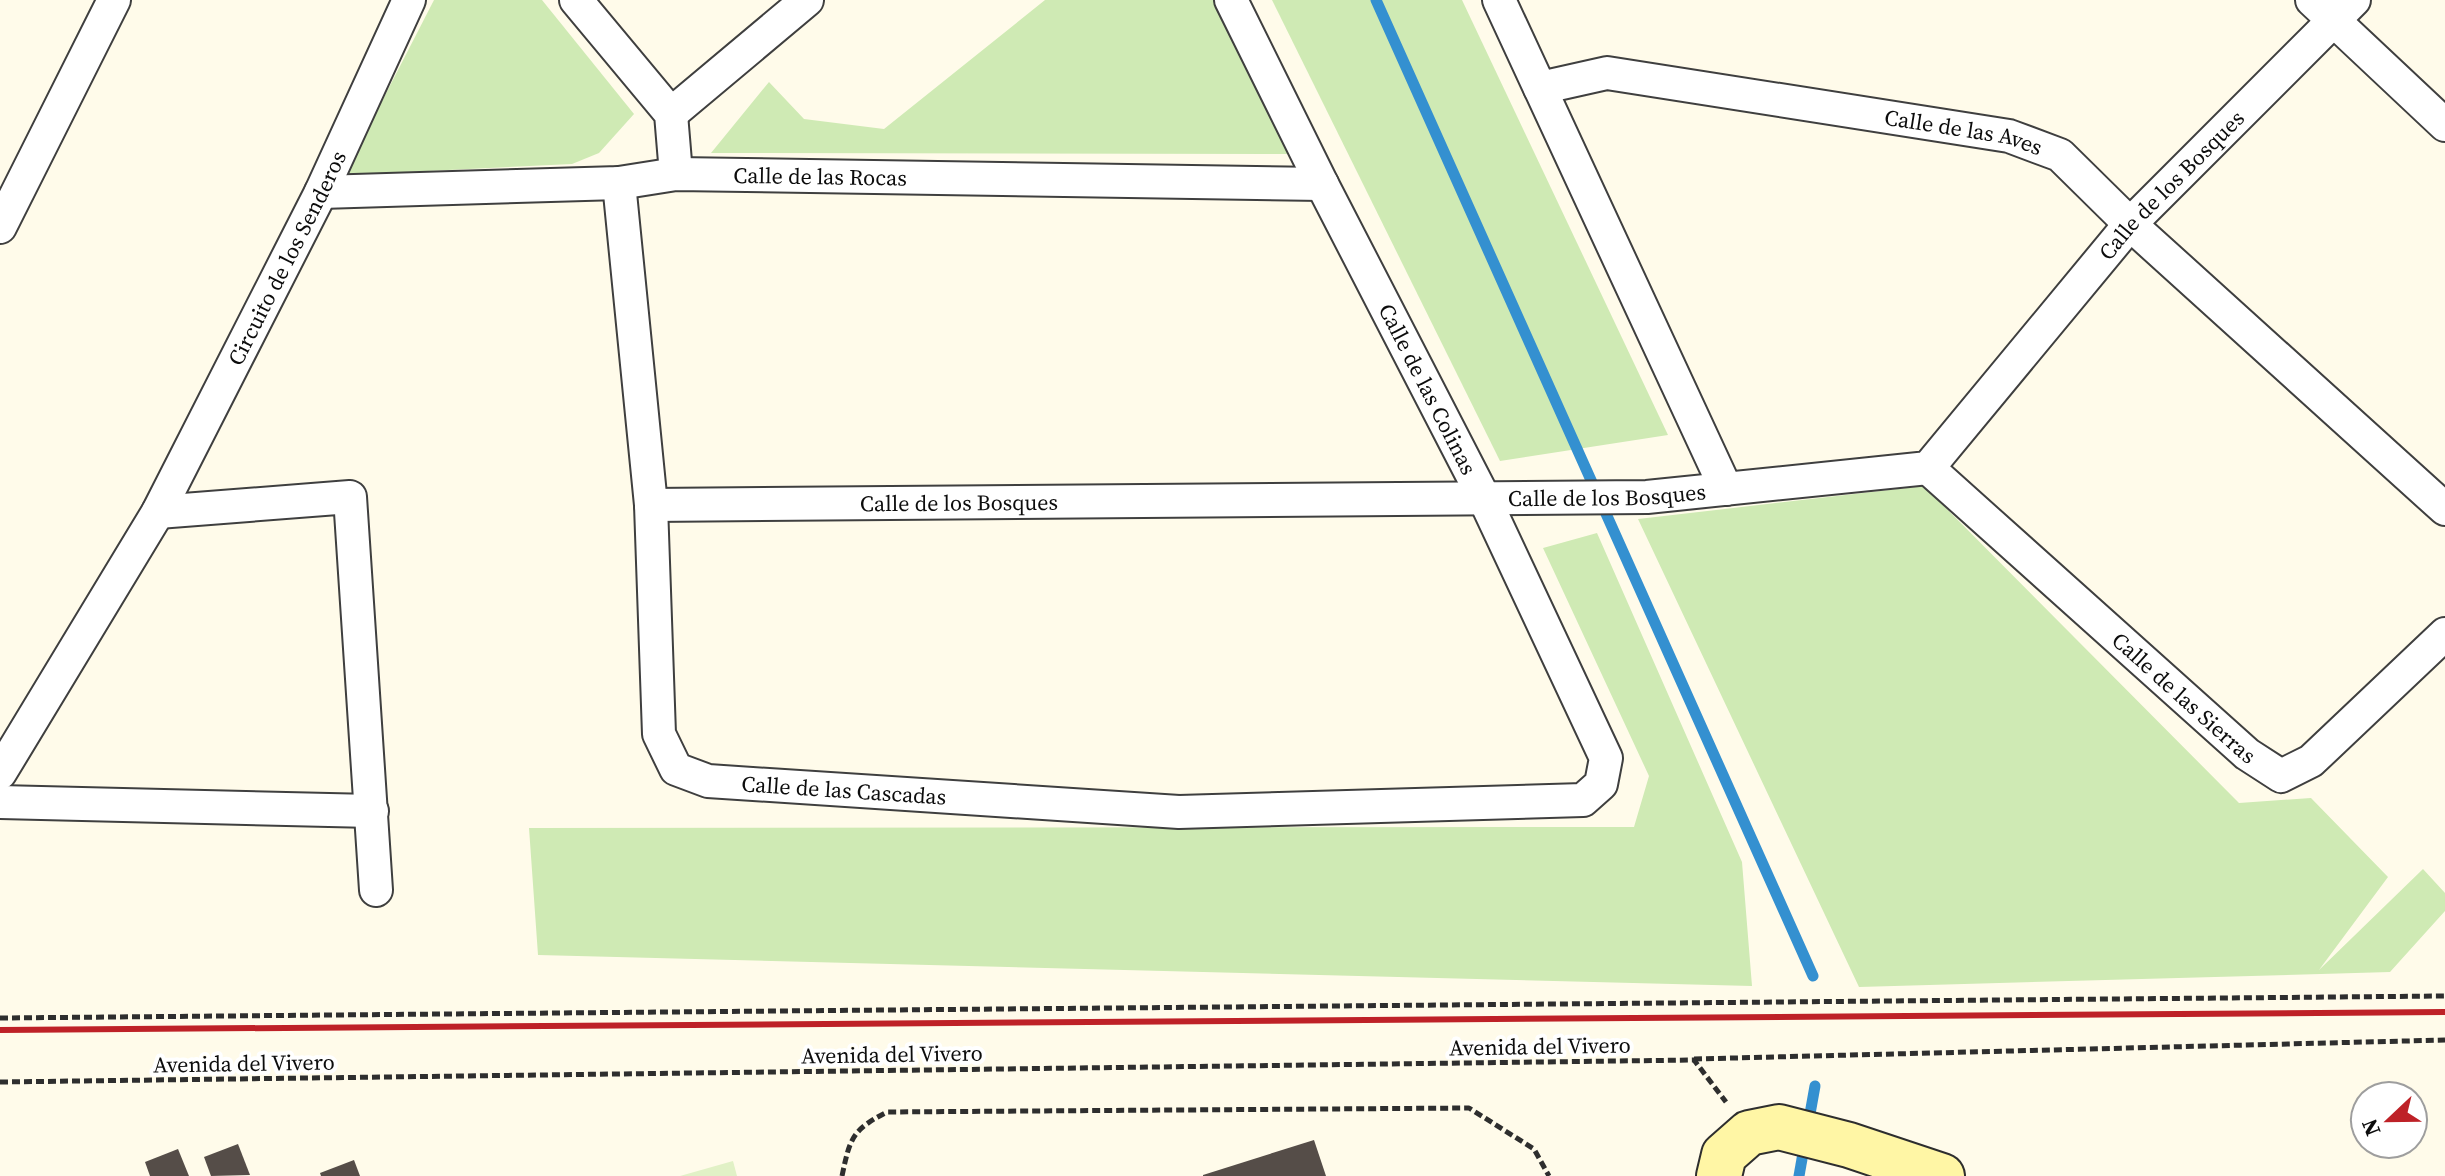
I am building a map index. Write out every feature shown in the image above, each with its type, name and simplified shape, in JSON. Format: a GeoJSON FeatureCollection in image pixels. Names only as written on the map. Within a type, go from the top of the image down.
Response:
{"type":"FeatureCollection","features":[{"type":"Feature","properties":{"kind":"street"},"geometry":{"type":"LineString","coordinates":[[0,227],[114,0]]}},
{"type":"Feature","properties":{"kind":"street","name":"Circuito de los Senderos"},"geometry":{"type":"LineString","coordinates":[[0,773],[158,512],[321,192],[409,0]]}},
{"type":"Feature","properties":{"kind":"street"},"geometry":{"type":"LineString","coordinates":[[576,0],[671,114],[676,174]]}},
{"type":"Feature","properties":{"kind":"street"},"geometry":{"type":"LineString","coordinates":[[671,114],[807,0]]}},
{"type":"Feature","properties":{"kind":"street","name":"Calle de las Colinas"},"geometry":{"type":"LineString","coordinates":[[1231,0],[1485,500],[1606,758],[1601,784]]}},
{"type":"Feature","properties":{"kind":"street"},"geometry":{"type":"LineString","coordinates":[[1499,0],[1726,489]]}},
{"type":"Feature","properties":{"kind":"street"},"geometry":{"type":"LineString","coordinates":[[2333,7],[2445,125]]}},
{"type":"Feature","properties":{"kind":"street","name":"Calle de los Bosques"},"geometry":{"type":"LineString","coordinates":[[651,505],[1559,500],[1647,497],[1928,468],[2130,224],[2333,7]]}},
{"type":"Feature","properties":{"kind":"street","name":"Calle de las Aves"},"geometry":{"type":"LineString","coordinates":[[1540,88],[1607,73],[2009,136],[2060,155],[2130,224],[2445,509]]}},
{"type":"Feature","properties":{"kind":"street","name":"Calle de las Rocas"},"geometry":{"type":"LineString","coordinates":[[321,192],[619,183],[676,174],[1322,184]]}},
{"type":"Feature","properties":{"kind":"street","name":"Calle de las Cascadas"},"geometry":{"type":"LineString","coordinates":[[619,183],[651,505],[659,734],[676,769],[708,781],[1179,812],[1583,800],[1601,784]]}},
{"type":"Feature","properties":{"kind":"street","name":"Calle de las Sierras"},"geometry":{"type":"LineString","coordinates":[[1928,468],[2247,754],[2281,776],[2311,761],[2445,634]]}},
{"type":"Feature","properties":{"kind":"street"},"geometry":{"type":"LineString","coordinates":[[158,512],[350,497],[376,890]]}},
{"type":"Feature","properties":{"kind":"street"},"geometry":{"type":"LineString","coordinates":[[0,802],[372,811]]}},
{"type":"Feature","properties":{"kind":"street"},"geometry":{"type":"LineString","coordinates":[[1719,1176],[1724,1155],[1764,1130],[1849,1145],[1942,1176]]}},
{"type":"Feature","properties":{"kind":"path"},"geometry":{"type":"LineString","coordinates":[[0,1018],[2445,996]]}},
{"type":"Feature","properties":{"kind":"path","name":"Avenida del Vivero"},"geometry":{"type":"LineString","coordinates":[[0,1082],[1686,1060],[2445,1040]]}},
{"type":"Feature","properties":{"kind":"path"},"geometry":{"type":"LineString","coordinates":[[1686,1060],[1694,1060],[1764,1130]]}},
{"type":"Feature","properties":{"kind":"path"},"geometry":{"type":"LineString","coordinates":[[842,1176],[847,1150],[860,1126],[887,1112],[1469,1108],[1534,1149],[1549,1176]]}},
{"type":"Feature","properties":{"kind":"green space"},"geometry":{"type":"Polygon","coordinates":[[[434,0],[542,0],[634,114],[599,153],[572,164],[344,175],[434,0]]]}},
{"type":"Feature","properties":{"kind":"green space"},"geometry":{"type":"Polygon","coordinates":[[[1045,0],[1218,0],[1293,154],[711,153],[769,82],[804,119],[884,129],[1045,0]]]}},
{"type":"Feature","properties":{"kind":"green space"},"geometry":{"type":"Polygon","coordinates":[[[1272,0],[1462,0],[1668,435],[1500,461],[1272,0]]]}},
{"type":"Feature","properties":{"kind":"green space"},"geometry":{"type":"Polygon","coordinates":[[[1924,486],[2239,803],[2311,798],[2388,877],[2319,970],[2423,869],[2445,893],[2445,911],[2390,972],[1859,987],[1638,519],[1924,486]]]}},
{"type":"Feature","properties":{"kind":"green space"},"geometry":{"type":"Polygon","coordinates":[[[1597,533],[1742,862],[1752,986],[538,955],[529,828],[1634,827],[1649,776],[1543,548],[1597,533]]]}},
{"type":"Feature","properties":{"kind":"green space"},"geometry":{"type":"Polygon","coordinates":[[[733,1161],[737,1176],[680,1176],[733,1161]]]}},
{"type":"Feature","properties":{"kind":"building"},"geometry":{"type":"Polygon","coordinates":[[[1314,1140],[1326,1176],[1203,1176],[1203,1175],[1314,1140]]]}},
{"type":"Feature","properties":{"kind":"building"},"geometry":{"type":"Polygon","coordinates":[[[238,1144],[250,1175],[211,1176],[204,1157],[238,1144]]]}},
{"type":"Feature","properties":{"kind":"building"},"geometry":{"type":"Polygon","coordinates":[[[178,1149],[189,1176],[150,1176],[145,1162],[178,1149]]]}},
{"type":"Feature","properties":{"kind":"building"},"geometry":{"type":"Polygon","coordinates":[[[354,1160],[360,1176],[321,1176],[320,1173],[354,1160]]]}},
{"type":"Feature","properties":{"kind":"waterway"},"geometry":{"type":"LineString","coordinates":[[1376,0],[1813,976]]}},
{"type":"Feature","properties":{"kind":"waterway"},"geometry":{"type":"LineString","coordinates":[[1808,1125],[1815,1086]]}},
{"type":"Feature","properties":{"kind":"waterway"},"geometry":{"type":"LineString","coordinates":[[1799,1176],[1805,1142]]}},
{"type":"Feature","properties":{"kind":"railway"},"geometry":{"type":"LineString","coordinates":[[0,1030],[2445,1012]]}}]}
